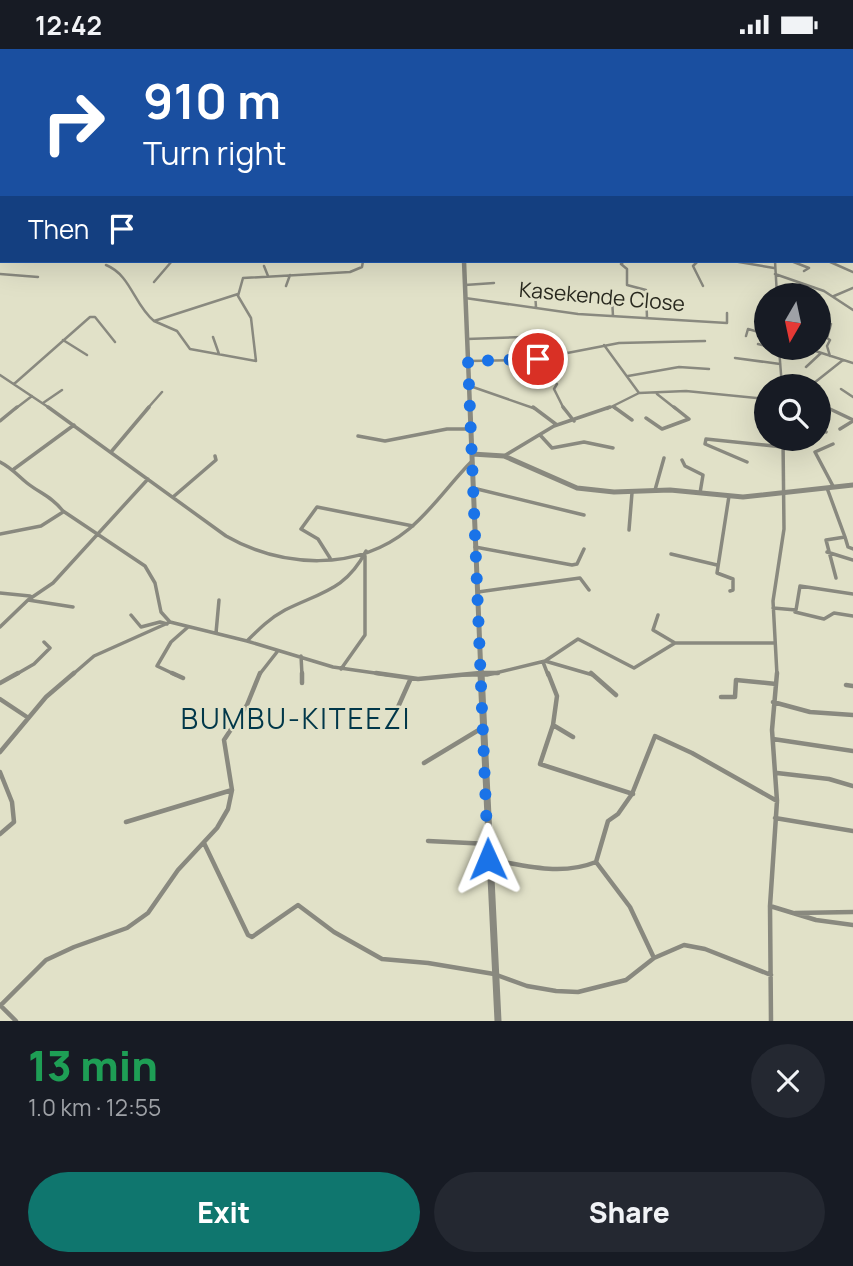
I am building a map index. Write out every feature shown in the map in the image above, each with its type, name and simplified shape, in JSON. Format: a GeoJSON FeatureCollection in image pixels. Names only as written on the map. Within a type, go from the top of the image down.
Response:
{"type":"FeatureCollection","features":[{"type":"Feature","properties":{"kind":"street"},"geometry":{"type":"LineString","coordinates":[[365,49],[375,49]]}},
{"type":"Feature","properties":{"kind":"street"},"geometry":{"type":"LineString","coordinates":[[154,282],[170,263]]}},
{"type":"Feature","properties":{"kind":"street"},"geometry":{"type":"LineString","coordinates":[[106,265],[114,268],[136,296],[146,317],[177,331],[190,349],[256,361],[251,319],[238,295],[244,277],[350,272],[362,267],[363,263]]}},
{"type":"Feature","properties":{"kind":"street"},"geometry":{"type":"LineString","coordinates":[[464,263],[476,592],[498,1021]]}},
{"type":"Feature","properties":{"kind":"street"},"geometry":{"type":"LineString","coordinates":[[622,263],[627,269],[627,285],[646,290],[647,319]]}},
{"type":"Feature","properties":{"kind":"street"},"geometry":{"type":"LineString","coordinates":[[696,263],[693,266],[703,286]]}},
{"type":"Feature","properties":{"kind":"street"},"geometry":{"type":"LineString","coordinates":[[745,263],[775,268]]}},
{"type":"Feature","properties":{"kind":"street"},"geometry":{"type":"LineString","coordinates":[[775,263],[776,283]]}},
{"type":"Feature","properties":{"kind":"street"},"geometry":{"type":"LineString","coordinates":[[796,263],[809,268],[804,271]]}},
{"type":"Feature","properties":{"kind":"street"},"geometry":{"type":"LineString","coordinates":[[833,263],[853,272]]}},
{"type":"Feature","properties":{"kind":"street"},"geometry":{"type":"LineString","coordinates":[[264,266],[268,276]]}},
{"type":"Feature","properties":{"kind":"street"},"geometry":{"type":"LineString","coordinates":[[0,274],[38,277]]}},
{"type":"Feature","properties":{"kind":"street"},"geometry":{"type":"LineString","coordinates":[[775,274],[834,296],[853,310]]}},
{"type":"Feature","properties":{"kind":"street"},"geometry":{"type":"LineString","coordinates":[[286,286],[290,275]]}},
{"type":"Feature","properties":{"kind":"street"},"geometry":{"type":"LineString","coordinates":[[465,285],[494,283]]}},
{"type":"Feature","properties":{"kind":"street"},"geometry":{"type":"LineString","coordinates":[[834,296],[853,288]]}},
{"type":"Feature","properties":{"kind":"street"},"geometry":{"type":"LineString","coordinates":[[535,293],[536,307]]}},
{"type":"Feature","properties":{"kind":"street"},"geometry":{"type":"LineString","coordinates":[[154,321],[182,310],[238,295]]}},
{"type":"Feature","properties":{"kind":"street","name":"Kasekende Close"},"geometry":{"type":"LineString","coordinates":[[465,298],[647,319],[727,323],[727,313]]}},
{"type":"Feature","properties":{"kind":"street"},"geometry":{"type":"LineString","coordinates":[[612,299],[613,316]]}},
{"type":"Feature","properties":{"kind":"street"},"geometry":{"type":"LineString","coordinates":[[15,384],[92,316],[115,342]]}},
{"type":"Feature","properties":{"kind":"street"},"geometry":{"type":"LineString","coordinates":[[746,336],[748,329],[754,331]]}},
{"type":"Feature","properties":{"kind":"street"},"geometry":{"type":"LineString","coordinates":[[467,339],[552,335]]}},
{"type":"Feature","properties":{"kind":"street"},"geometry":{"type":"LineString","coordinates":[[213,337],[219,354]]}},
{"type":"Feature","properties":{"kind":"street"},"geometry":{"type":"LineString","coordinates":[[63,340],[87,355]]}},
{"type":"Feature","properties":{"kind":"street"},"geometry":{"type":"LineString","coordinates":[[468,361],[531,360],[604,345],[705,341]]}},
{"type":"Feature","properties":{"kind":"street"},"geometry":{"type":"LineString","coordinates":[[604,345],[639,393]]}},
{"type":"Feature","properties":{"kind":"street"},"geometry":{"type":"LineString","coordinates":[[831,356],[853,363]]}},
{"type":"Feature","properties":{"kind":"street"},"geometry":{"type":"LineString","coordinates":[[735,358],[780,364]]}},
{"type":"Feature","properties":{"kind":"street"},"geometry":{"type":"LineString","coordinates":[[825,374],[843,360]]}},
{"type":"Feature","properties":{"kind":"street"},"geometry":{"type":"LineString","coordinates":[[780,361],[781,374]]}},
{"type":"Feature","properties":{"kind":"street"},"geometry":{"type":"LineString","coordinates":[[806,367],[812,361]]}},
{"type":"Feature","properties":{"kind":"street"},"geometry":{"type":"LineString","coordinates":[[628,376],[679,367],[709,369]]}},
{"type":"Feature","properties":{"kind":"street"},"geometry":{"type":"LineString","coordinates":[[0,375],[213,526],[253,550],[284,558],[330,558],[366,553],[398,537],[413,526],[472,457],[504,456],[578,488],[632,493],[655,490],[743,497],[829,486],[852,486]]}},
{"type":"Feature","properties":{"kind":"street"},"geometry":{"type":"LineString","coordinates":[[557,384],[554,389],[558,400],[574,421]]}},
{"type":"Feature","properties":{"kind":"street"},"geometry":{"type":"LineString","coordinates":[[470,386],[535,408],[557,425]]}},
{"type":"Feature","properties":{"kind":"street"},"geometry":{"type":"LineString","coordinates":[[841,389],[853,397]]}},
{"type":"Feature","properties":{"kind":"street"},"geometry":{"type":"LineString","coordinates":[[43,403],[62,390]]}},
{"type":"Feature","properties":{"kind":"street"},"geometry":{"type":"LineString","coordinates":[[504,456],[557,425],[613,407],[639,393],[686,391],[754,398]]}},
{"type":"Feature","properties":{"kind":"street"},"geometry":{"type":"LineString","coordinates":[[111,452],[162,392]]}},
{"type":"Feature","properties":{"kind":"street"},"geometry":{"type":"LineString","coordinates":[[646,418],[662,429],[689,419],[655,392]]}},
{"type":"Feature","properties":{"kind":"street"},"geometry":{"type":"LineString","coordinates":[[0,421],[32,396]]}},
{"type":"Feature","properties":{"kind":"street"},"geometry":{"type":"LineString","coordinates":[[613,407],[632,420]]}},
{"type":"Feature","properties":{"kind":"street"},"geometry":{"type":"LineString","coordinates":[[831,409],[853,420],[841,429]]}},
{"type":"Feature","properties":{"kind":"street"},"geometry":{"type":"LineString","coordinates":[[15,469],[74,425]]}},
{"type":"Feature","properties":{"kind":"street"},"geometry":{"type":"LineString","coordinates":[[358,436],[386,441],[447,429],[471,429]]}},
{"type":"Feature","properties":{"kind":"street"},"geometry":{"type":"LineString","coordinates":[[539,436],[543,436],[552,448],[584,442],[591,446],[607,445],[613,448]]}},
{"type":"Feature","properties":{"kind":"street"},"geometry":{"type":"LineString","coordinates":[[747,462],[711,448],[704,442],[709,437],[754,443]]}},
{"type":"Feature","properties":{"kind":"street"},"geometry":{"type":"LineString","coordinates":[[833,444],[815,452],[848,547],[853,549]]}},
{"type":"Feature","properties":{"kind":"street"},"geometry":{"type":"LineString","coordinates":[[771,1021],[770,906],[778,801],[773,739],[776,684],[772,608],[784,529],[782,451]]}},
{"type":"Feature","properties":{"kind":"street"},"geometry":{"type":"LineString","coordinates":[[173,497],[216,460],[215,456]]}},
{"type":"Feature","properties":{"kind":"street"},"geometry":{"type":"LineString","coordinates":[[655,490],[664,458]]}},
{"type":"Feature","properties":{"kind":"street"},"geometry":{"type":"LineString","coordinates":[[682,460],[685,466],[703,475],[700,493]]}},
{"type":"Feature","properties":{"kind":"street"},"geometry":{"type":"LineString","coordinates":[[0,462],[8,468]]}},
{"type":"Feature","properties":{"kind":"street"},"geometry":{"type":"LineString","coordinates":[[0,471],[15,469],[28,484],[53,498],[63,512],[136,559],[152,575],[161,612],[168,623]]}},
{"type":"Feature","properties":{"kind":"street"},"geometry":{"type":"LineString","coordinates":[[0,627],[28,600],[53,583],[148,479]]}},
{"type":"Feature","properties":{"kind":"street"},"geometry":{"type":"LineString","coordinates":[[473,488],[584,515]]}},
{"type":"Feature","properties":{"kind":"street"},"geometry":{"type":"LineString","coordinates":[[629,530],[632,493]]}},
{"type":"Feature","properties":{"kind":"street"},"geometry":{"type":"LineString","coordinates":[[729,496],[717,574],[734,580],[733,590],[730,591]]}},
{"type":"Feature","properties":{"kind":"street"},"geometry":{"type":"LineString","coordinates":[[330,558],[318,539],[301,529],[317,507],[413,526]]}},
{"type":"Feature","properties":{"kind":"street"},"geometry":{"type":"LineString","coordinates":[[0,534],[41,526],[63,512]]}},
{"type":"Feature","properties":{"kind":"street"},"geometry":{"type":"LineString","coordinates":[[836,578],[826,540],[845,537]]}},
{"type":"Feature","properties":{"kind":"street"},"geometry":{"type":"LineString","coordinates":[[475,547],[572,565],[577,564],[584,549]]}},
{"type":"Feature","properties":{"kind":"street"},"geometry":{"type":"LineString","coordinates":[[827,552],[853,560]]}},
{"type":"Feature","properties":{"kind":"street"},"geometry":{"type":"LineString","coordinates":[[247,641],[283,611],[340,586],[356,571],[366,553]]}},
{"type":"Feature","properties":{"kind":"street"},"geometry":{"type":"LineString","coordinates":[[341,669],[365,635],[366,553]]}},
{"type":"Feature","properties":{"kind":"street"},"geometry":{"type":"LineString","coordinates":[[671,554],[685,555],[717,565]]}},
{"type":"Feature","properties":{"kind":"street"},"geometry":{"type":"LineString","coordinates":[[476,592],[577,578],[581,579],[589,590]]}},
{"type":"Feature","properties":{"kind":"street"},"geometry":{"type":"LineString","coordinates":[[791,611],[796,610],[797,588],[800,586],[853,594]]}},
{"type":"Feature","properties":{"kind":"street"},"geometry":{"type":"LineString","coordinates":[[0,593],[33,596]]}},
{"type":"Feature","properties":{"kind":"street"},"geometry":{"type":"LineString","coordinates":[[28,600],[73,607]]}},
{"type":"Feature","properties":{"kind":"street"},"geometry":{"type":"LineString","coordinates":[[216,633],[219,600]]}},
{"type":"Feature","properties":{"kind":"street"},"geometry":{"type":"LineString","coordinates":[[772,608],[824,619],[834,613],[853,616]]}},
{"type":"Feature","properties":{"kind":"street"},"geometry":{"type":"LineString","coordinates":[[131,615],[141,627],[160,622],[168,623],[247,641],[341,669],[411,678],[435,679],[481,673],[489,675],[544,661],[578,639],[634,668],[675,643]]}},
{"type":"Feature","properties":{"kind":"street"},"geometry":{"type":"LineString","coordinates":[[658,615],[653,630],[675,643],[775,643]]}},
{"type":"Feature","properties":{"kind":"street"},"geometry":{"type":"LineString","coordinates":[[0,752],[46,697],[96,655],[168,623]]}},
{"type":"Feature","properties":{"kind":"street"},"geometry":{"type":"LineString","coordinates":[[183,678],[157,666],[167,653],[170,642],[188,627]]}},
{"type":"Feature","properties":{"kind":"street"},"geometry":{"type":"LineString","coordinates":[[0,683],[43,657],[50,648],[44,642]]}},
{"type":"Feature","properties":{"kind":"street"},"geometry":{"type":"LineString","coordinates":[[16,1021],[1,1005],[29,973],[65,949],[123,930],[140,920],[224,815],[232,790],[232,775],[224,740],[247,705],[255,681],[277,652]]}},
{"type":"Feature","properties":{"kind":"street"},"geometry":{"type":"LineString","coordinates":[[301,656],[302,683]]}},
{"type":"Feature","properties":{"kind":"street"},"geometry":{"type":"LineString","coordinates":[[544,661],[590,672],[616,695]]}},
{"type":"Feature","properties":{"kind":"street"},"geometry":{"type":"LineString","coordinates":[[544,661],[557,693],[553,725],[540,764],[633,794]]}},
{"type":"Feature","properties":{"kind":"street"},"geometry":{"type":"LineString","coordinates":[[394,716],[411,678]]}},
{"type":"Feature","properties":{"kind":"street"},"geometry":{"type":"LineString","coordinates":[[721,697],[735,697],[736,680],[776,684]]}},
{"type":"Feature","properties":{"kind":"street"},"geometry":{"type":"LineString","coordinates":[[846,685],[853,686]]}},
{"type":"Feature","properties":{"kind":"street"},"geometry":{"type":"LineString","coordinates":[[0,699],[27,717]]}},
{"type":"Feature","properties":{"kind":"street"},"geometry":{"type":"LineString","coordinates":[[774,702],[810,712],[853,715]]}},
{"type":"Feature","properties":{"kind":"street"},"geometry":{"type":"LineString","coordinates":[[553,725],[573,737]]}},
{"type":"Feature","properties":{"kind":"street"},"geometry":{"type":"LineString","coordinates":[[424,763],[483,727]]}},
{"type":"Feature","properties":{"kind":"street"},"geometry":{"type":"LineString","coordinates":[[596,862],[608,821],[619,815],[633,794],[648,746],[655,736],[692,753],[778,801]]}},
{"type":"Feature","properties":{"kind":"street"},"geometry":{"type":"LineString","coordinates":[[773,739],[853,751]]}},
{"type":"Feature","properties":{"kind":"street"},"geometry":{"type":"LineString","coordinates":[[0,772],[12,802],[14,821],[11,827],[0,834]]}},
{"type":"Feature","properties":{"kind":"street"},"geometry":{"type":"LineString","coordinates":[[777,773],[830,779],[853,786]]}},
{"type":"Feature","properties":{"kind":"street"},"geometry":{"type":"LineString","coordinates":[[126,822],[232,790]]}},
{"type":"Feature","properties":{"kind":"street"},"geometry":{"type":"LineString","coordinates":[[775,818],[853,831]]}},
{"type":"Feature","properties":{"kind":"street"},"geometry":{"type":"LineString","coordinates":[[428,841],[489,844]]}},
{"type":"Feature","properties":{"kind":"street"},"geometry":{"type":"LineString","coordinates":[[204,843],[250,937],[257,935],[298,905],[334,932],[382,959],[428,963],[494,974],[527,986],[556,992],[578,992],[626,980],[654,958],[684,945],[705,949],[771,975]]}},
{"type":"Feature","properties":{"kind":"street"},"geometry":{"type":"LineString","coordinates":[[488,859],[562,871],[576,870],[596,862]]}},
{"type":"Feature","properties":{"kind":"street"},"geometry":{"type":"LineString","coordinates":[[596,862],[626,899],[647,938],[654,958]]}},
{"type":"Feature","properties":{"kind":"street"},"geometry":{"type":"LineString","coordinates":[[770,906],[790,913],[853,925]]}},
{"type":"Feature","properties":{"kind":"street"},"geometry":{"type":"LineString","coordinates":[[790,913],[853,912]]}},
{"type":"Feature","properties":{"kind":"district","name":"BUMBU-KITEEZI"},"geometry":{"type":"Point","coordinates":[296,718]}},
{"type":"Feature","properties":{"kind":"route"},"geometry":{"type":"LineString","coordinates":[[488,859],[468,361],[538,359]]}}]}
